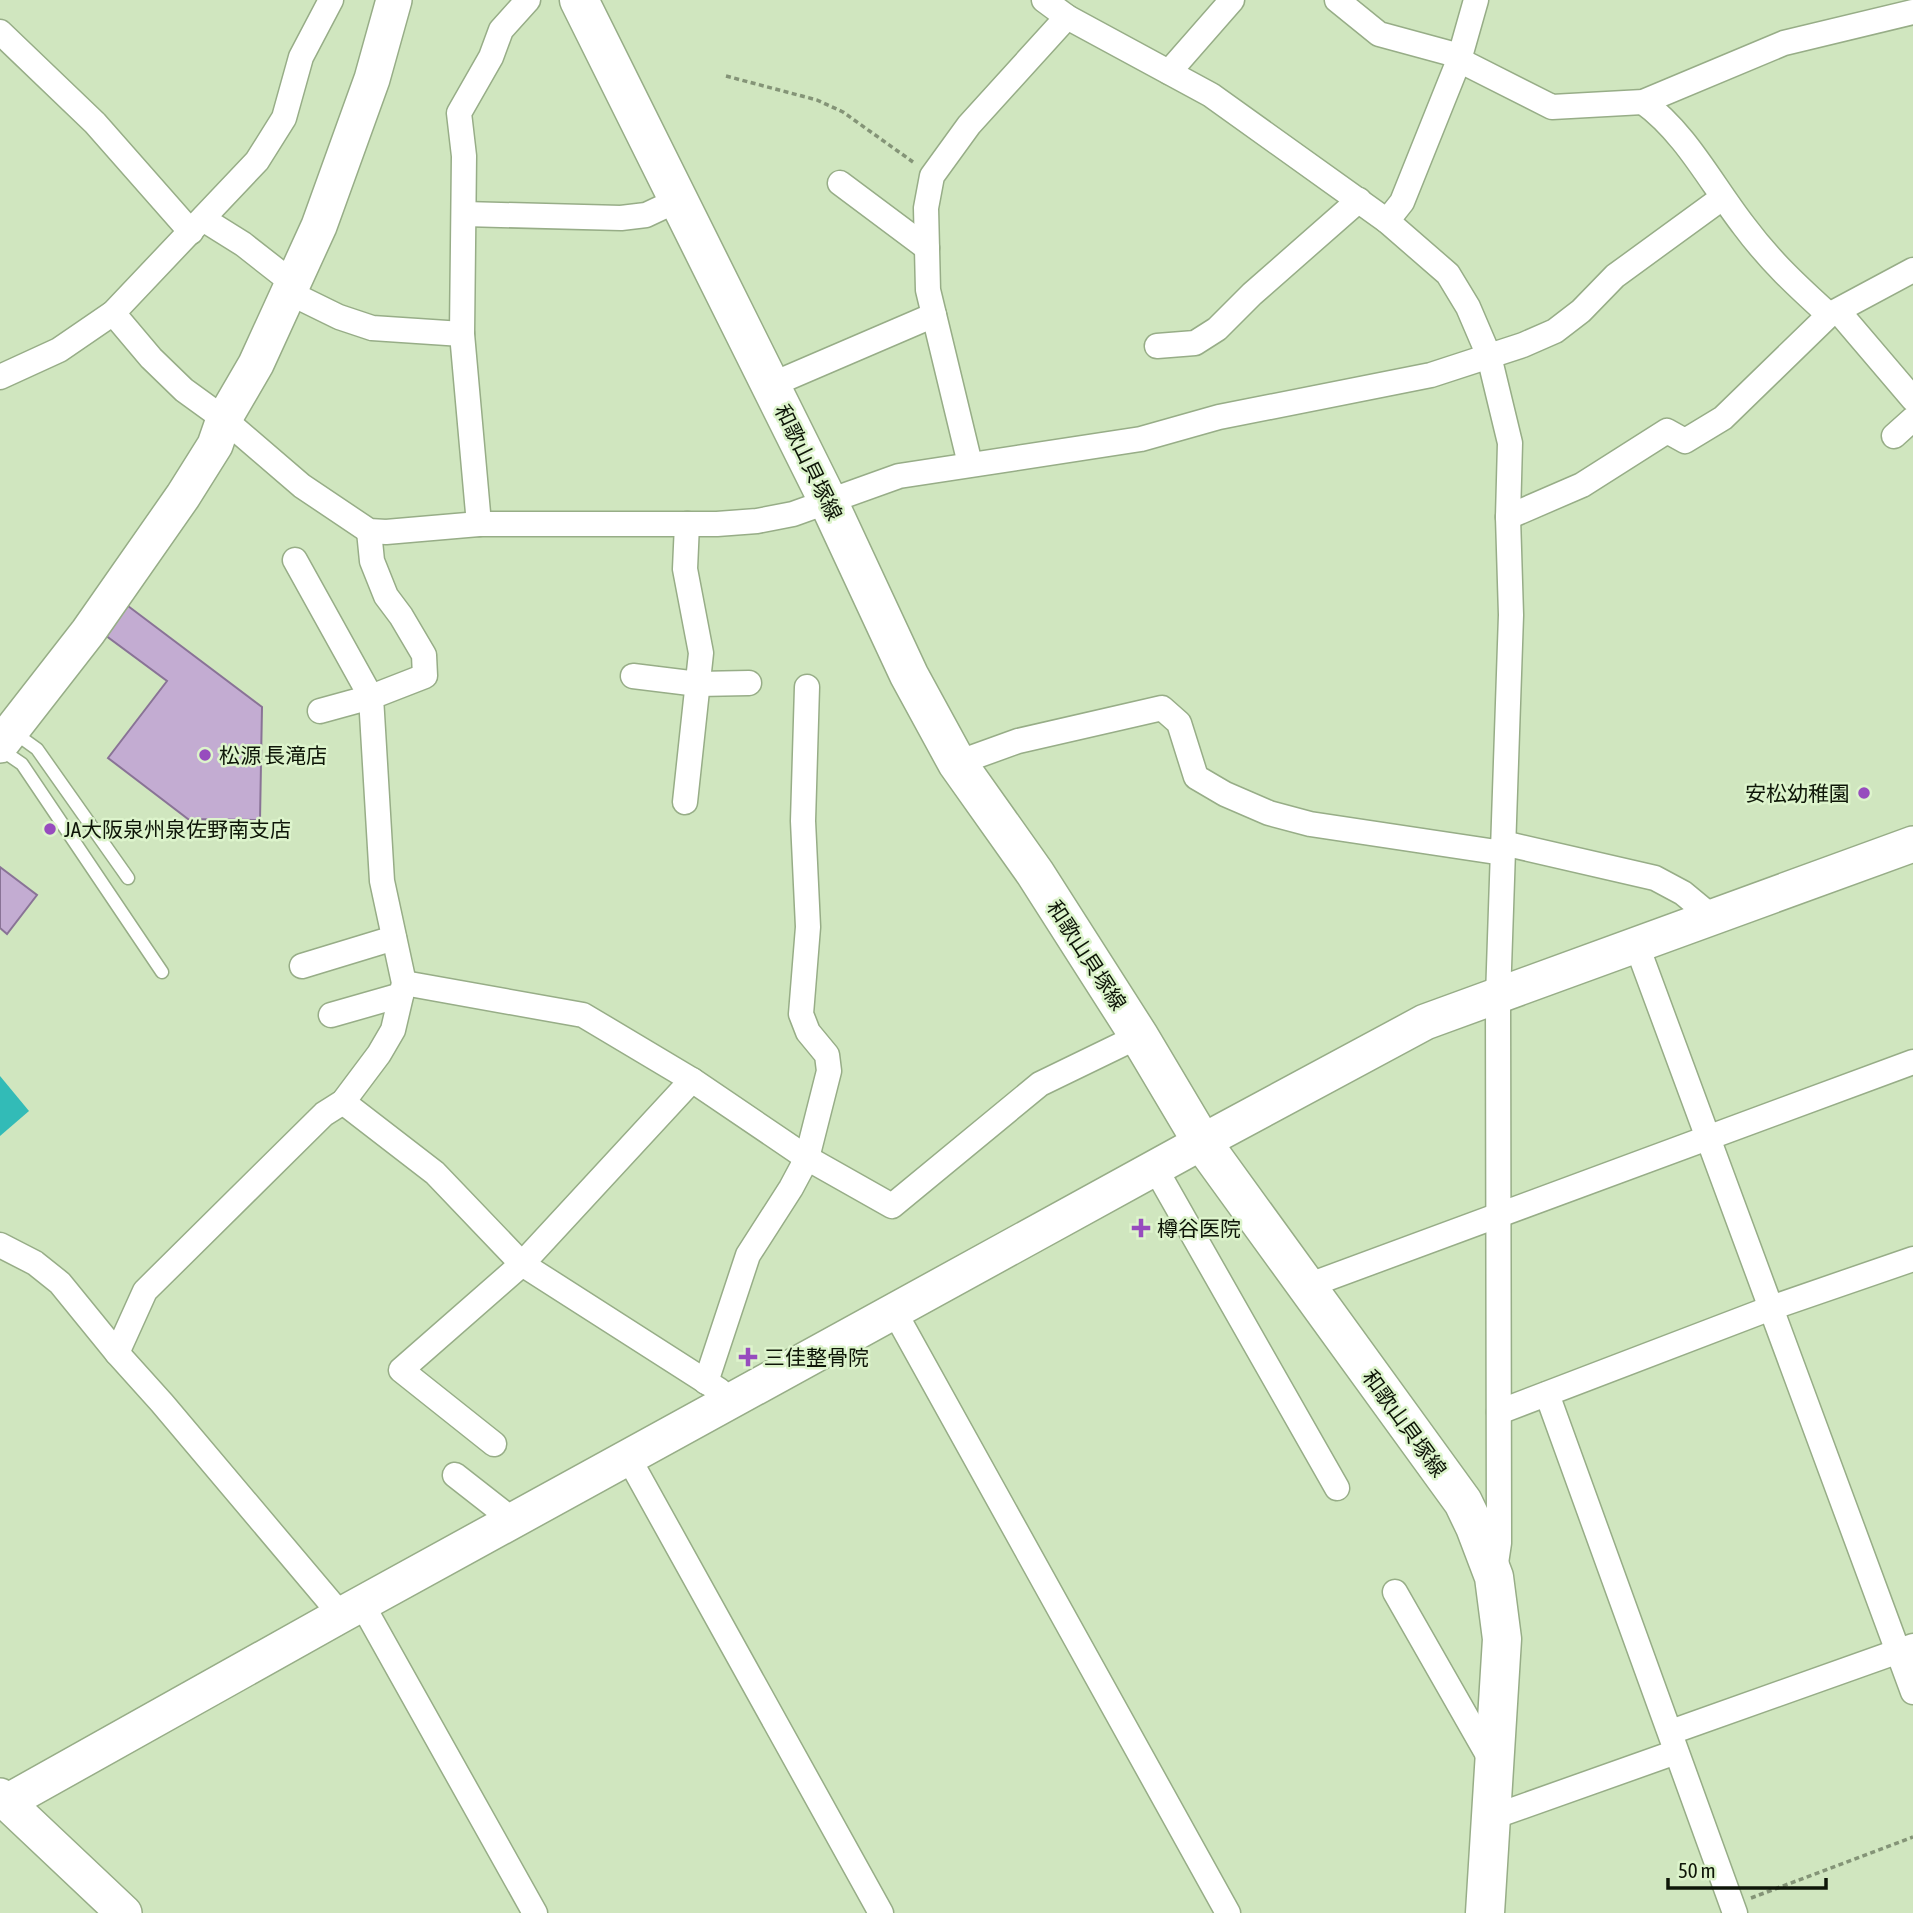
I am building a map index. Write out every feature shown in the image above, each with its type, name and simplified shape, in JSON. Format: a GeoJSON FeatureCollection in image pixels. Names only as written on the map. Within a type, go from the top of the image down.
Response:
{"type":"FeatureCollection","features":[{"type":"Feature","properties":{"kind":"main road","name":"和歌山貝塚線"},"geometry":{"type":"LineString","coordinates":[[579,0],[828,501],[909,675],[957,763],[1035,873],[1139,1036],[1202,1142],[1463,1502],[1475,1527],[1494,1577],[1502,1639],[1485,1913]]}},
{"type":"Feature","properties":{"kind":"street"},"geometry":{"type":"LineString","coordinates":[[0,377],[59,350],[113,313],[257,161],[284,118],[301,57],[331,0]]}},
{"type":"Feature","properties":{"kind":"street"},"geometry":{"type":"LineString","coordinates":[[4,742],[88,632],[183,496],[215,445],[224,419],[256,364],[292,289],[346,157],[394,0]]}},
{"type":"Feature","properties":{"kind":"street"},"geometry":{"type":"LineString","coordinates":[[479,524],[462,334],[464,156],[459,113],[491,57],[501,30],[527,0]]}},
{"type":"Feature","properties":{"kind":"street"},"geometry":{"type":"LineString","coordinates":[[1044,0],[1067,17],[1210,95],[1387,220],[1448,274],[1468,307],[1489,356],[1510,443],[1508,517],[1511,615],[1498,997],[1499,1543],[1494,1577]]}},
{"type":"Feature","properties":{"kind":"street"},"geometry":{"type":"LineString","coordinates":[[1169,72],[1232,0]]}},
{"type":"Feature","properties":{"kind":"street"},"geometry":{"type":"LineString","coordinates":[[1337,0],[1379,34],[1460,58],[1552,107],[1643,102],[1784,43],[1913,12]]}},
{"type":"Feature","properties":{"kind":"street"},"geometry":{"type":"LineString","coordinates":[[1387,220],[1402,202],[1460,58],[1476,0]]}},
{"type":"Feature","properties":{"kind":"street"},"geometry":{"type":"LineString","coordinates":[[970,464],[928,290],[926,208],[932,176],[969,125],[1067,17]]}},
{"type":"Feature","properties":{"kind":"street"},"geometry":{"type":"LineString","coordinates":[[4,43],[96,123],[197,225],[243,244],[292,289],[339,317],[372,328],[462,334]]}},
{"type":"Feature","properties":{"kind":"street"},"geometry":{"type":"LineString","coordinates":[[1643,102],[1658,113],[1686,145],[1722,198],[1776,267],[1833,313],[1913,399]]}},
{"type":"Feature","properties":{"kind":"street"},"geometry":{"type":"LineString","coordinates":[[840,183],[927,248]]}},
{"type":"Feature","properties":{"kind":"street"},"geometry":{"type":"LineString","coordinates":[[113,313],[151,358],[184,390],[224,419],[302,486],[369,531],[479,524],[687,524],[757,521],[793,514],[900,476],[1141,439],[1219,417],[1431,375],[1523,345],[1555,331],[1581,311],[1615,276],[1722,198]]}},
{"type":"Feature","properties":{"kind":"street"},"geometry":{"type":"LineString","coordinates":[[464,214],[621,218],[646,215],[680,199]]}},
{"type":"Feature","properties":{"kind":"street"},"geometry":{"type":"LineString","coordinates":[[1157,345],[1195,343],[1217,329],[1252,294],[1359,200]]}},
{"type":"Feature","properties":{"kind":"street"},"geometry":{"type":"LineString","coordinates":[[1508,517],[1582,485],[1667,431],[1685,441],[1723,418],[1833,313],[1913,270]]}},
{"type":"Feature","properties":{"kind":"street"},"geometry":{"type":"LineString","coordinates":[[771,385],[934,315]]}},
{"type":"Feature","properties":{"kind":"street"},"geometry":{"type":"LineString","coordinates":[[1894,436],[1913,419]]}},
{"type":"Feature","properties":{"kind":"street"},"geometry":{"type":"LineString","coordinates":[[685,802],[701,653],[685,569],[687,524]]}},
{"type":"Feature","properties":{"kind":"street"},"geometry":{"type":"LineString","coordinates":[[320,711],[372,696],[425,676],[424,655],[386,596],[372,561],[369,531]]}},
{"type":"Feature","properties":{"kind":"street"},"geometry":{"type":"LineString","coordinates":[[117,1353],[145,1291],[324,1114],[343,1102],[361,1081],[393,1030],[402,989],[382,881],[372,696],[295,561]]}},
{"type":"Feature","properties":{"kind":"street"},"geometry":{"type":"LineString","coordinates":[[633,676],[698,684],[749,683]]}},
{"type":"Feature","properties":{"kind":"street"},"geometry":{"type":"LineString","coordinates":[[720,1390],[748,1255],[807,1158],[829,1071],[827,1055],[808,1032],[801,1014],[808,927],[803,821],[807,687]]}},
{"type":"Feature","properties":{"kind":"street"},"geometry":{"type":"LineString","coordinates":[[957,763],[1018,741],[1162,708],[1179,723],[1196,777],[1225,794],[1269,813],[1310,824],[1503,848],[1655,878],[1683,893],[1712,917]]}},
{"type":"Feature","properties":{"kind":"street"},"geometry":{"type":"LineString","coordinates":[[124,1913],[2,1803],[628,1457],[720,1390],[894,1311],[1425,1022],[1913,844]]}},
{"type":"Feature","properties":{"kind":"street"},"geometry":{"type":"LineString","coordinates":[[302,966],[394,939]]}},
{"type":"Feature","properties":{"kind":"street"},"geometry":{"type":"LineString","coordinates":[[1637,946],[1771,1308],[1906,1649],[1913,1692]]}},
{"type":"Feature","properties":{"kind":"street"},"geometry":{"type":"LineString","coordinates":[[331,1015],[402,989],[583,1015],[692,1080],[807,1158],[892,1206],[1040,1084],[1139,1036]]}},
{"type":"Feature","properties":{"kind":"street"},"geometry":{"type":"LineString","coordinates":[[1307,1286],[1913,1062]]}},
{"type":"Feature","properties":{"kind":"street"},"geometry":{"type":"LineString","coordinates":[[494,1444],[401,1370],[522,1264],[692,1080]]}},
{"type":"Feature","properties":{"kind":"street"},"geometry":{"type":"LineString","coordinates":[[343,1102],[435,1173],[522,1264],[720,1390]]}},
{"type":"Feature","properties":{"kind":"street"},"geometry":{"type":"LineString","coordinates":[[1155,1168],[1337,1488]]}},
{"type":"Feature","properties":{"kind":"street"},"geometry":{"type":"LineString","coordinates":[[0,1245],[34,1263],[60,1283],[162,1404],[352,1610],[535,1913]]}},
{"type":"Feature","properties":{"kind":"street"},"geometry":{"type":"LineString","coordinates":[[1499,1412],[1771,1308],[1913,1259]]}},
{"type":"Feature","properties":{"kind":"street"},"geometry":{"type":"LineString","coordinates":[[894,1311],[1228,1913]]}},
{"type":"Feature","properties":{"kind":"street"},"geometry":{"type":"LineString","coordinates":[[1547,1394],[1734,1909]]}},
{"type":"Feature","properties":{"kind":"street"},"geometry":{"type":"LineString","coordinates":[[628,1457],[881,1913]]}},
{"type":"Feature","properties":{"kind":"street"},"geometry":{"type":"LineString","coordinates":[[455,1475],[501,1511],[508,1524]]}},
{"type":"Feature","properties":{"kind":"street"},"geometry":{"type":"LineString","coordinates":[[1395,1592],[1493,1764]]}},
{"type":"Feature","properties":{"kind":"street"},"geometry":{"type":"LineString","coordinates":[[1490,1818],[1906,1649]]}},
{"type":"Feature","properties":{"kind":"lane"},"geometry":{"type":"LineString","coordinates":[[4,742],[37,750],[128,878]]}},
{"type":"Feature","properties":{"kind":"lane"},"geometry":{"type":"LineString","coordinates":[[4,742],[22,764],[162,972]]}},
{"type":"Feature","properties":{"kind":"path"},"geometry":{"type":"LineString","coordinates":[[726,76],[817,100],[843,112],[932,176]]}},
{"type":"Feature","properties":{"kind":"path"},"geometry":{"type":"LineString","coordinates":[[1734,1909],[1913,1837]]}},
{"type":"Feature","properties":{"kind":"water"},"geometry":{"type":"Polygon","coordinates":[[[0,1076],[29,1111],[0,1136],[0,1076]]]}},
{"type":"Feature","properties":{"kind":"building"},"geometry":{"type":"Polygon","coordinates":[[[128,606],[262,707],[260,820],[188,819],[108,758],[167,681],[105,635],[128,606]]]}},
{"type":"Feature","properties":{"kind":"building"},"geometry":{"type":"Polygon","coordinates":[[[0,867],[37,895],[7,934],[0,928],[0,867]]]}},
{"type":"Feature","properties":{"kind":"place","name":"松源 長滝店"},"geometry":{"type":"Point","coordinates":[205,755]}},
{"type":"Feature","properties":{"kind":"place","name":"安松幼稚園"},"geometry":{"type":"Point","coordinates":[1864,793]}},
{"type":"Feature","properties":{"kind":"place","name":"JA大阪泉州泉佐野南支店"},"geometry":{"type":"Point","coordinates":[50,829]}},
{"type":"Feature","properties":{"kind":"place","name":"樽谷医院"},"geometry":{"type":"Point","coordinates":[1141,1228]}},
{"type":"Feature","properties":{"kind":"place","name":"三佳整骨院"},"geometry":{"type":"Point","coordinates":[748,1357]}}]}
